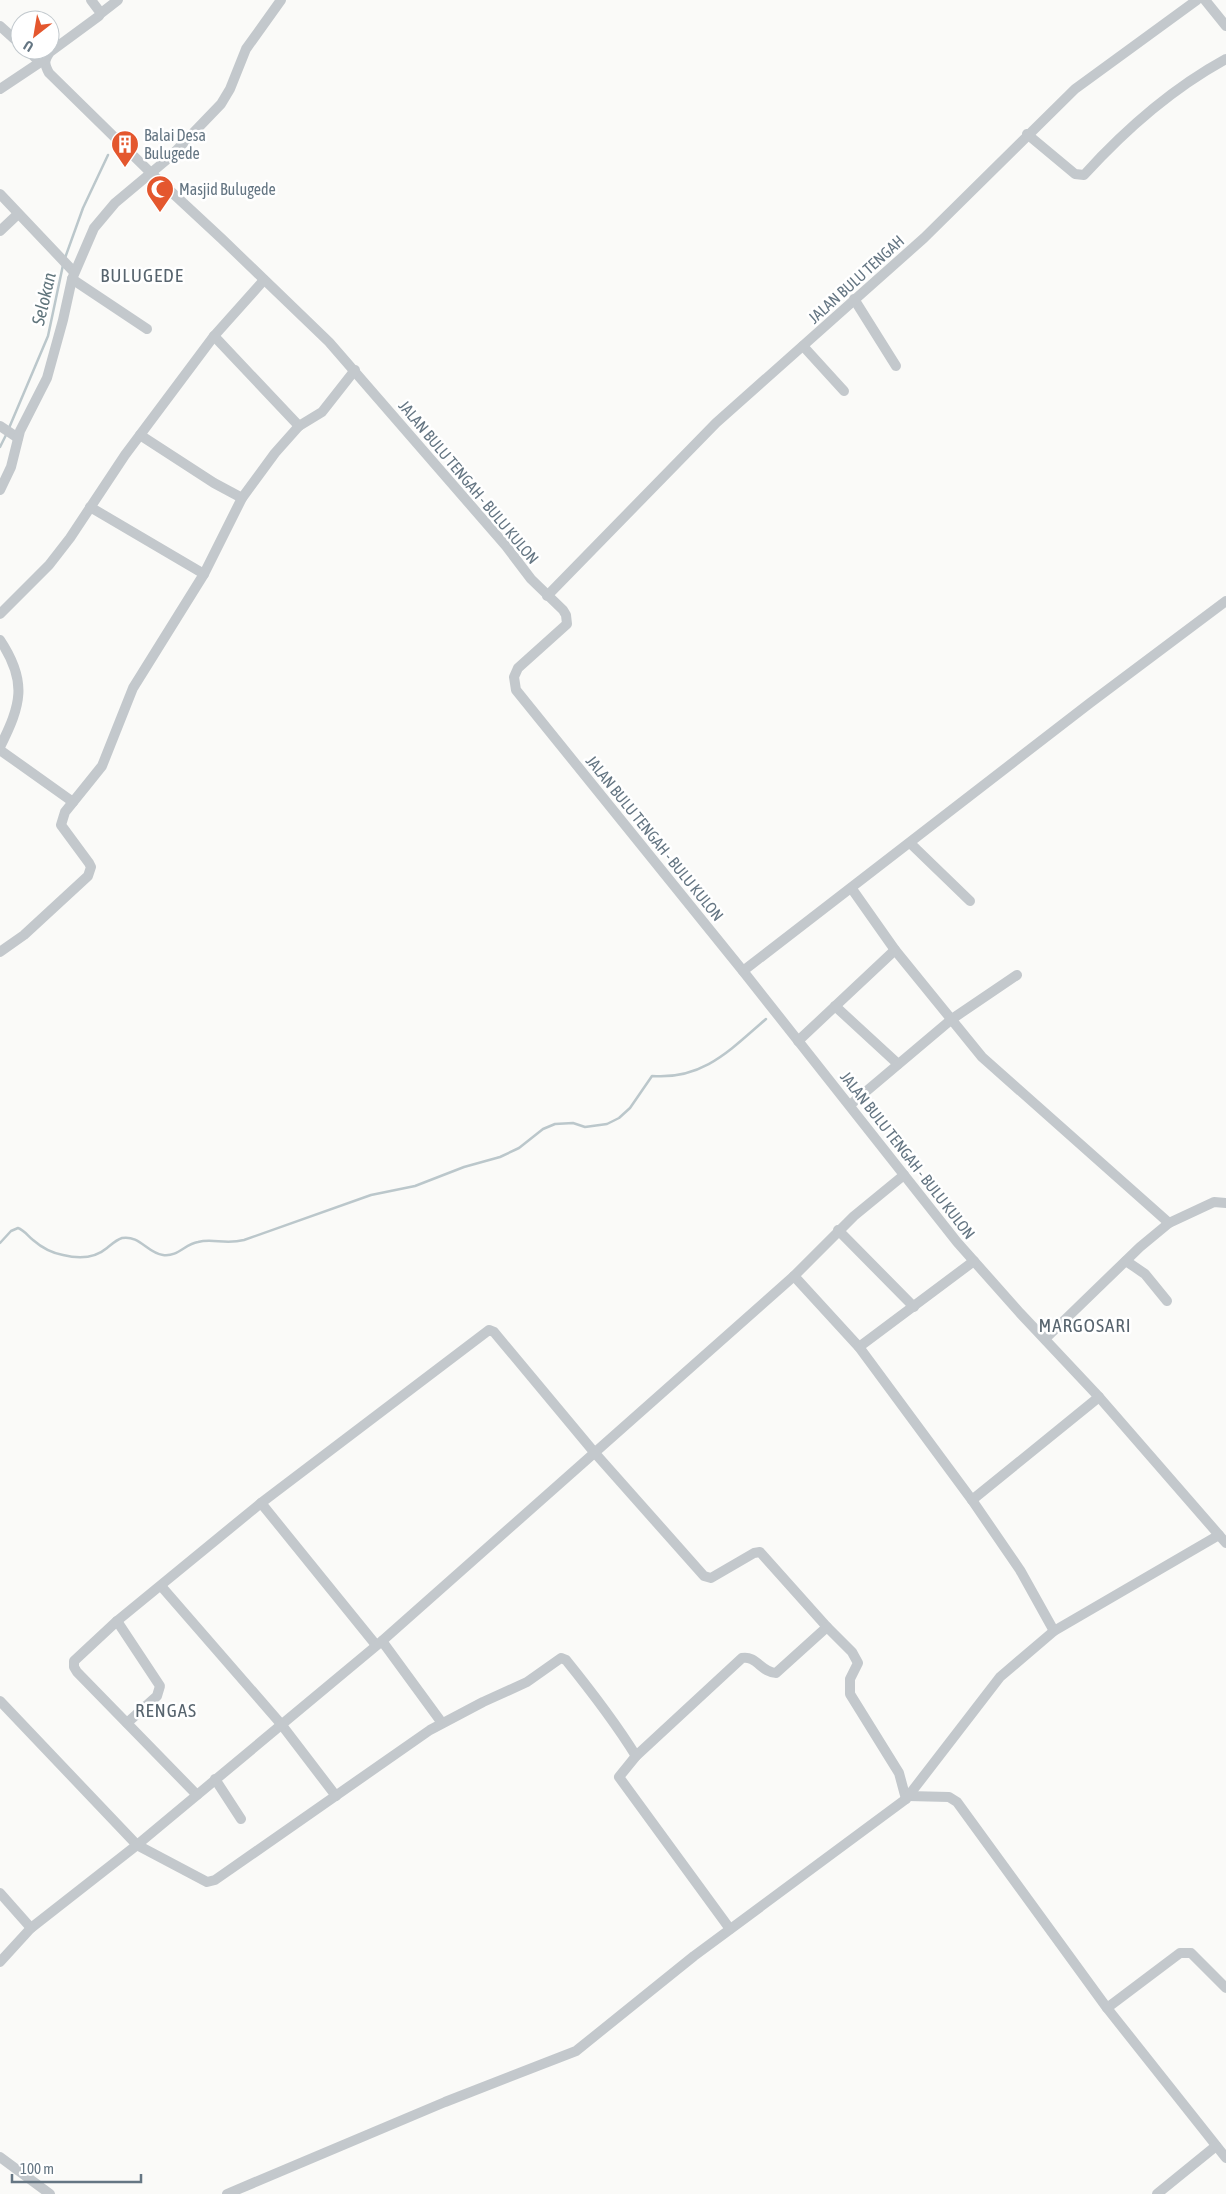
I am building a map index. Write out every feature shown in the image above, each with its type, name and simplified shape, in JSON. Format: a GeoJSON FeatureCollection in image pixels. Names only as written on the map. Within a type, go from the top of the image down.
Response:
{"type":"FeatureCollection","features":[{"type":"Feature","properties":{"kind":"street"},"geometry":{"type":"LineString","coordinates":[[92,0],[100,14]]}},
{"type":"Feature","properties":{"kind":"street"},"geometry":{"type":"LineString","coordinates":[[60,44],[98,18],[100,14],[118,0]]}},
{"type":"Feature","properties":{"kind":"street"},"geometry":{"type":"LineString","coordinates":[[0,490],[11,467],[16,438],[47,378],[73,276],[94,228],[115,203],[151,173],[209,119],[222,104],[246,50],[281,0]]}},
{"type":"Feature","properties":{"kind":"street","name":"JALAN BULU TENGAH"},"geometry":{"type":"LineString","coordinates":[[547,596],[716,423],[854,298],[924,238],[1075,88],[1197,0]]}},
{"type":"Feature","properties":{"kind":"street"},"geometry":{"type":"LineString","coordinates":[[1205,0],[1226,26]]}},
{"type":"Feature","properties":{"kind":"street"},"geometry":{"type":"LineString","coordinates":[[0,26],[10,35]]}},
{"type":"Feature","properties":{"kind":"street"},"geometry":{"type":"LineString","coordinates":[[1028,134],[1075,174],[1084,175],[1144,116],[1177,91],[1226,59]]}},
{"type":"Feature","properties":{"kind":"street"},"geometry":{"type":"LineString","coordinates":[[0,88],[43,60]]}},
{"type":"Feature","properties":{"kind":"street","name":"JALAN BULU TENGAH - BULU KULON"},"geometry":{"type":"LineString","coordinates":[[43,60],[49,73],[329,342],[547,596],[563,610],[567,620],[566,624],[518,668],[514,677],[516,690],[743,971],[974,1262],[1020,1314],[1099,1397],[1226,1543]]}},
{"type":"Feature","properties":{"kind":"street"},"geometry":{"type":"LineString","coordinates":[[0,194],[63,261],[73,276],[147,328]]}},
{"type":"Feature","properties":{"kind":"street"},"geometry":{"type":"LineString","coordinates":[[0,230],[18,214]]}},
{"type":"Feature","properties":{"kind":"street"},"geometry":{"type":"LineString","coordinates":[[0,614],[49,565],[113,472],[214,336],[264,280]]}},
{"type":"Feature","properties":{"kind":"street"},"geometry":{"type":"LineString","coordinates":[[854,298],[896,366]]}},
{"type":"Feature","properties":{"kind":"street"},"geometry":{"type":"LineString","coordinates":[[214,336],[299,426]]}},
{"type":"Feature","properties":{"kind":"street"},"geometry":{"type":"LineString","coordinates":[[803,346],[844,391]]}},
{"type":"Feature","properties":{"kind":"street"},"geometry":{"type":"LineString","coordinates":[[0,952],[24,934],[90,872],[89,863],[61,825],[65,812],[102,766],[133,688],[204,574],[242,498],[274,453],[299,426],[322,412],[354,370]]}},
{"type":"Feature","properties":{"kind":"street"},"geometry":{"type":"LineString","coordinates":[[1,426],[16,438]]}},
{"type":"Feature","properties":{"kind":"street"},"geometry":{"type":"LineString","coordinates":[[140,435],[214,483],[242,498]]}},
{"type":"Feature","properties":{"kind":"street"},"geometry":{"type":"LineString","coordinates":[[90,507],[204,574]]}},
{"type":"Feature","properties":{"kind":"street"},"geometry":{"type":"LineString","coordinates":[[743,971],[852,889],[1090,703],[1226,601]]}},
{"type":"Feature","properties":{"kind":"street"},"geometry":{"type":"LineString","coordinates":[[0,640],[12,658],[17,671],[18,685],[14,718],[0,749],[73,802]]}},
{"type":"Feature","properties":{"kind":"street"},"geometry":{"type":"LineString","coordinates":[[910,843],[970,901]]}},
{"type":"Feature","properties":{"kind":"street"},"geometry":{"type":"LineString","coordinates":[[852,889],[895,950],[982,1057],[1169,1223]]}},
{"type":"Feature","properties":{"kind":"street"},"geometry":{"type":"LineString","coordinates":[[798,1042],[895,950]]}},
{"type":"Feature","properties":{"kind":"street"},"geometry":{"type":"LineString","coordinates":[[850,1105],[952,1019],[1017,975]]}},
{"type":"Feature","properties":{"kind":"street"},"geometry":{"type":"LineString","coordinates":[[835,1006],[898,1064]]}},
{"type":"Feature","properties":{"kind":"street"},"geometry":{"type":"LineString","coordinates":[[0,1962],[31,1928],[137,1845],[379,1643],[794,1276],[838,1230],[904,1175]]}},
{"type":"Feature","properties":{"kind":"street"},"geometry":{"type":"LineString","coordinates":[[1045,1339],[1126,1261],[1169,1223],[1214,1202],[1226,1203]]}},
{"type":"Feature","properties":{"kind":"street"},"geometry":{"type":"LineString","coordinates":[[838,1230],[914,1307]]}},
{"type":"Feature","properties":{"kind":"street"},"geometry":{"type":"LineString","coordinates":[[1126,1261],[1145,1274],[1167,1301]]}},
{"type":"Feature","properties":{"kind":"street"},"geometry":{"type":"LineString","coordinates":[[859,1347],[974,1262]]}},
{"type":"Feature","properties":{"kind":"street"},"geometry":{"type":"LineString","coordinates":[[794,1276],[859,1347],[972,1500],[1020,1570],[1054,1631]]}},
{"type":"Feature","properties":{"kind":"street"},"geometry":{"type":"LineString","coordinates":[[197,1794],[74,1667],[74,1661],[78,1655],[117,1621],[261,1503],[489,1330],[494,1332],[594,1452],[706,1578],[711,1578],[754,1552],[760,1552],[827,1628],[856,1657],[858,1663],[850,1679],[850,1694],[899,1773],[907,1797]]}},
{"type":"Feature","properties":{"kind":"street"},"geometry":{"type":"LineString","coordinates":[[972,1500],[1099,1397]]}},
{"type":"Feature","properties":{"kind":"street"},"geometry":{"type":"LineString","coordinates":[[261,1503],[379,1643],[442,1723]]}},
{"type":"Feature","properties":{"kind":"street"},"geometry":{"type":"LineString","coordinates":[[227,2194],[445,2102],[570,2054],[730,1929],[907,1797],[1000,1676],[1054,1631],[1219,1535]]}},
{"type":"Feature","properties":{"kind":"street"},"geometry":{"type":"LineString","coordinates":[[161,1586],[281,1724],[336,1796]]}},
{"type":"Feature","properties":{"kind":"street"},"geometry":{"type":"LineString","coordinates":[[117,1621],[160,1686],[157,1696],[127,1723]]}},
{"type":"Feature","properties":{"kind":"street"},"geometry":{"type":"LineString","coordinates":[[730,1929],[620,1780],[620,1774],[636,1756],[742,1658],[750,1658],[767,1672],[776,1673],[827,1628]]}},
{"type":"Feature","properties":{"kind":"street"},"geometry":{"type":"LineString","coordinates":[[0,1701],[137,1845],[202,1881],[211,1881],[442,1723],[527,1682],[561,1658],[566,1660],[617,1725],[636,1756]]}},
{"type":"Feature","properties":{"kind":"street"},"geometry":{"type":"LineString","coordinates":[[216,1779],[241,1819]]}},
{"type":"Feature","properties":{"kind":"street"},"geometry":{"type":"LineString","coordinates":[[907,1797],[949,1797],[957,1802],[1107,2008],[1226,2158]]}},
{"type":"Feature","properties":{"kind":"street"},"geometry":{"type":"LineString","coordinates":[[0,1893],[31,1928]]}},
{"type":"Feature","properties":{"kind":"street"},"geometry":{"type":"LineString","coordinates":[[1107,2008],[1180,1953],[1184,1952],[1191,1953],[1226,1988]]}},
{"type":"Feature","properties":{"kind":"street"},"geometry":{"type":"LineString","coordinates":[[1157,2194],[1216,2146]]}},
{"type":"Feature","properties":{"kind":"street"},"geometry":{"type":"LineString","coordinates":[[0,2157],[50,2194]]}},
{"type":"Feature","properties":{"kind":"waterway","name":"Selokan"},"geometry":{"type":"LineString","coordinates":[[65,258],[83,208],[108,155]]}},
{"type":"Feature","properties":{"kind":"waterway","name":"Selokan"},"geometry":{"type":"LineString","coordinates":[[9,428],[48,336],[63,265]]}},
{"type":"Feature","properties":{"kind":"waterway","name":"Selokan"},"geometry":{"type":"LineString","coordinates":[[0,447],[7,433]]}},
{"type":"Feature","properties":{"kind":"waterway"},"geometry":{"type":"LineString","coordinates":[[0,1243],[11,1231],[18,1228],[51,1251],[81,1257],[92,1256],[102,1252],[122,1238],[134,1239],[157,1254],[163,1255],[173,1254],[198,1242],[244,1240],[371,1195],[415,1186],[464,1167],[500,1157],[519,1148],[543,1129],[555,1124],[573,1123],[585,1127],[607,1124],[619,1118],[630,1108],[652,1076],[670,1076],[701,1068],[728,1052],[766,1019]]}},
{"type":"Feature","properties":{"kind":"place","name":"Balai Desa Bulugede"},"geometry":{"type":"Point","coordinates":[125,168]}},
{"type":"Feature","properties":{"kind":"place","name":"Masjid Bulugede"},"geometry":{"type":"Point","coordinates":[160,213]}},
{"type":"Feature","properties":{"kind":"district","name":"BULUGEDE"},"geometry":{"type":"Point","coordinates":[142,275]}},
{"type":"Feature","properties":{"kind":"district","name":"MARGOSARI"},"geometry":{"type":"Point","coordinates":[1085,1325]}},
{"type":"Feature","properties":{"kind":"district","name":"RENGAS"},"geometry":{"type":"Point","coordinates":[166,1710]}}]}
